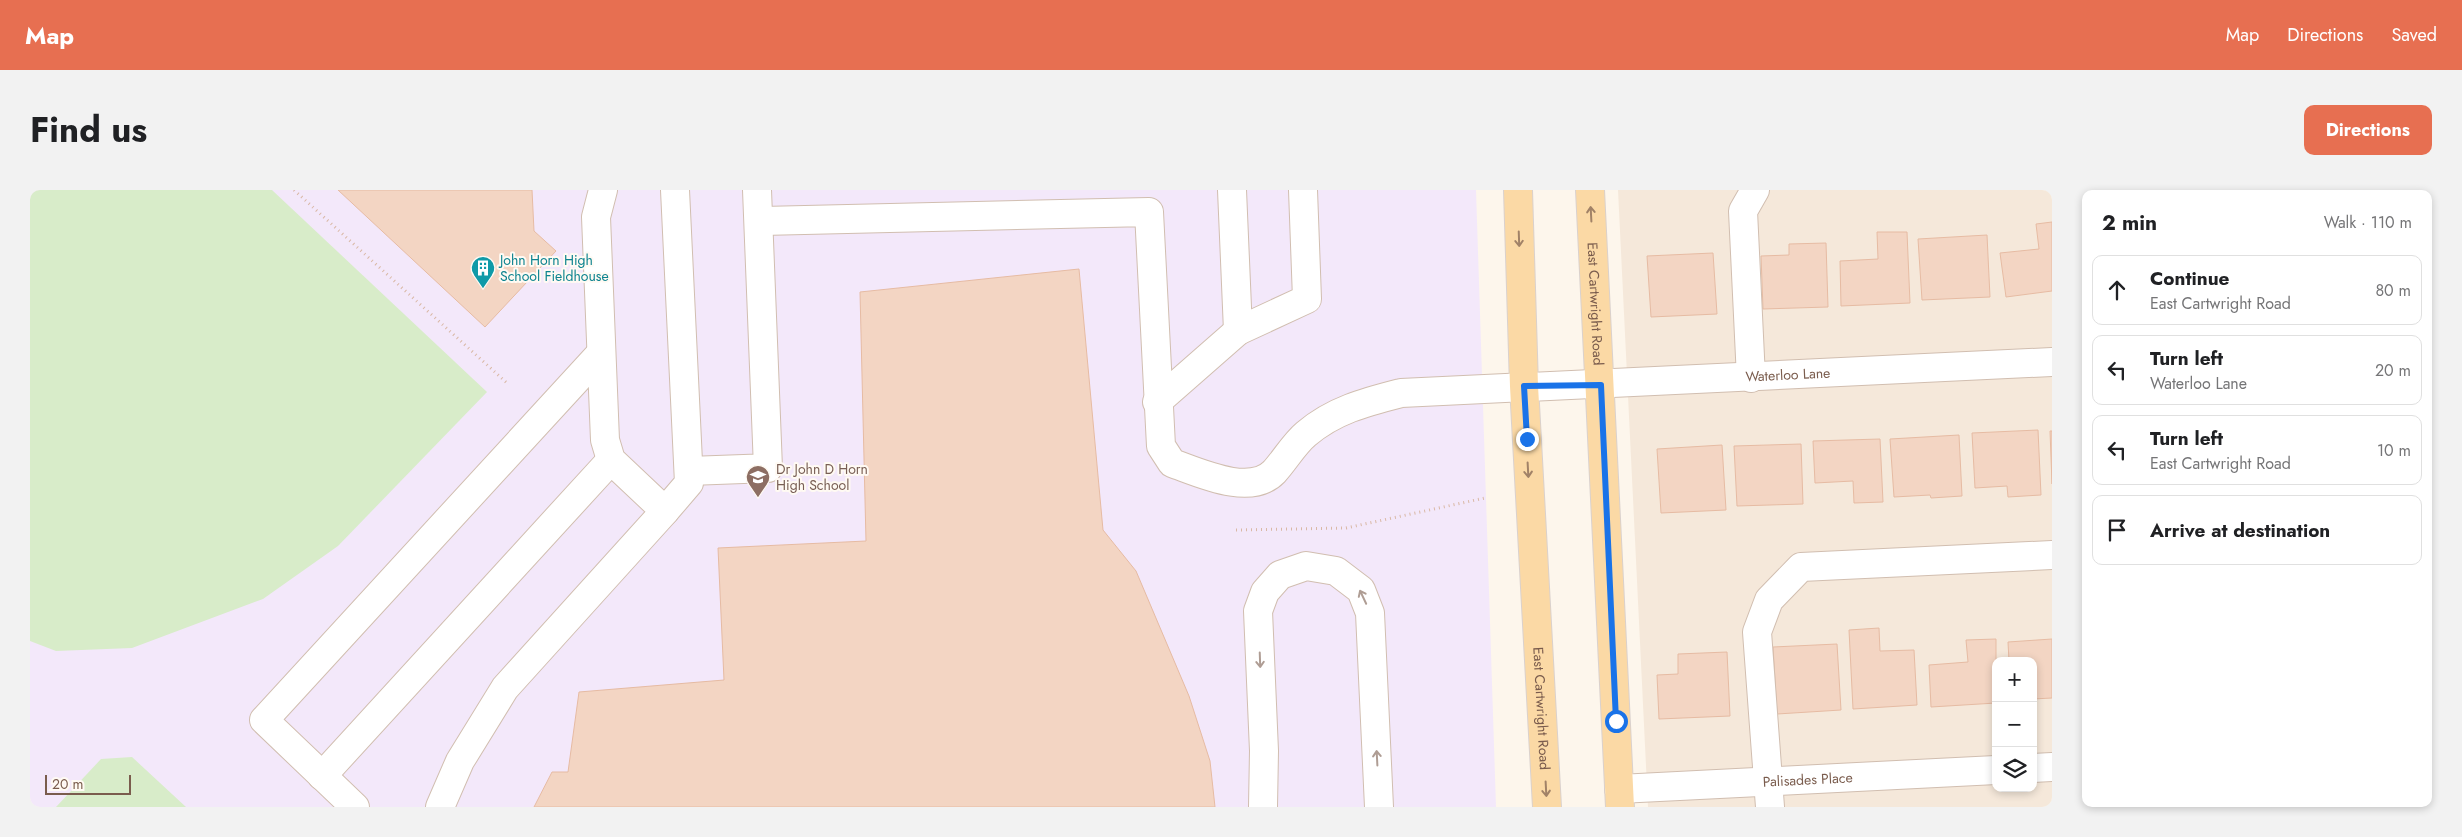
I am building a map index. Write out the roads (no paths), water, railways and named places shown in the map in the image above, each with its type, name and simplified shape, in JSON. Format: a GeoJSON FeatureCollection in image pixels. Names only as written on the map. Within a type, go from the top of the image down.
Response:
{"type":"FeatureCollection","features":[{"type":"Feature","properties":{"kind":"main road","name":"East Cartwright Road"},"geometry":{"type":"LineString","coordinates":[[1518,190],[1524,386],[1547,807]]}},
{"type":"Feature","properties":{"kind":"main road","name":"East Cartwright Road"},"geometry":{"type":"LineString","coordinates":[[1590,190],[1620,798]]}},
{"type":"Feature","properties":{"kind":"street"},"geometry":{"type":"LineString","coordinates":[[603,190],[596,217],[605,440],[611,460],[665,512]]}},
{"type":"Feature","properties":{"kind":"street"},"geometry":{"type":"LineString","coordinates":[[440,807],[460,761],[505,688],[665,512],[689,483],[675,190]]}},
{"type":"Feature","properties":{"kind":"street"},"geometry":{"type":"LineString","coordinates":[[689,471],[768,468],[757,190]]}},
{"type":"Feature","properties":{"kind":"street"},"geometry":{"type":"LineString","coordinates":[[1232,190],[1238,331]]}},
{"type":"Feature","properties":{"kind":"street"},"geometry":{"type":"LineString","coordinates":[[1157,402],[1238,331],[1307,299],[1303,190]]}},
{"type":"Feature","properties":{"kind":"street"},"geometry":{"type":"LineString","coordinates":[[1751,378],[1743,210],[1755,190]]}},
{"type":"Feature","properties":{"kind":"street"},"geometry":{"type":"LineString","coordinates":[[759,221],[1149,201]]}},
{"type":"Feature","properties":{"kind":"street","name":"Waterloo Lane"},"geometry":{"type":"LineString","coordinates":[[1149,201],[1157,402],[1161,446],[1172,463],[1232,483],[1255,482],[1272,474],[1306,434],[1350,406],[1401,393],[1524,386],[1601,385],[1751,378],[2052,362]]}},
{"type":"Feature","properties":{"kind":"street"},"geometry":{"type":"LineString","coordinates":[[355,807],[264,720],[602,354]]}},
{"type":"Feature","properties":{"kind":"street"},"geometry":{"type":"LineString","coordinates":[[322,776],[611,460]]}},
{"type":"Feature","properties":{"kind":"street"},"geometry":{"type":"LineString","coordinates":[[1770,807],[1757,632],[1769,600],[1801,567],[2052,555]]}},
{"type":"Feature","properties":{"kind":"street"},"geometry":{"type":"LineString","coordinates":[[1263,807],[1264,751],[1258,611],[1265,592],[1280,576],[1306,566],[1336,571],[1361,590],[1370,613],[1379,807]]}},
{"type":"Feature","properties":{"kind":"street"},"geometry":{"type":"LineString","coordinates":[[2037,768],[2052,767]]}},
{"type":"Feature","properties":{"kind":"street","name":"Palisades Place"},"geometry":{"type":"LineString","coordinates":[[1620,798],[1769,780],[1992,770]]}},
{"type":"Feature","properties":{"kind":"place","name":"John Horn High School Fieldhouse"},"geometry":{"type":"Point","coordinates":[483,289]}},
{"type":"Feature","properties":{"kind":"place","name":"Dr John D Horn High School"},"geometry":{"type":"Point","coordinates":[758,498]}}]}
